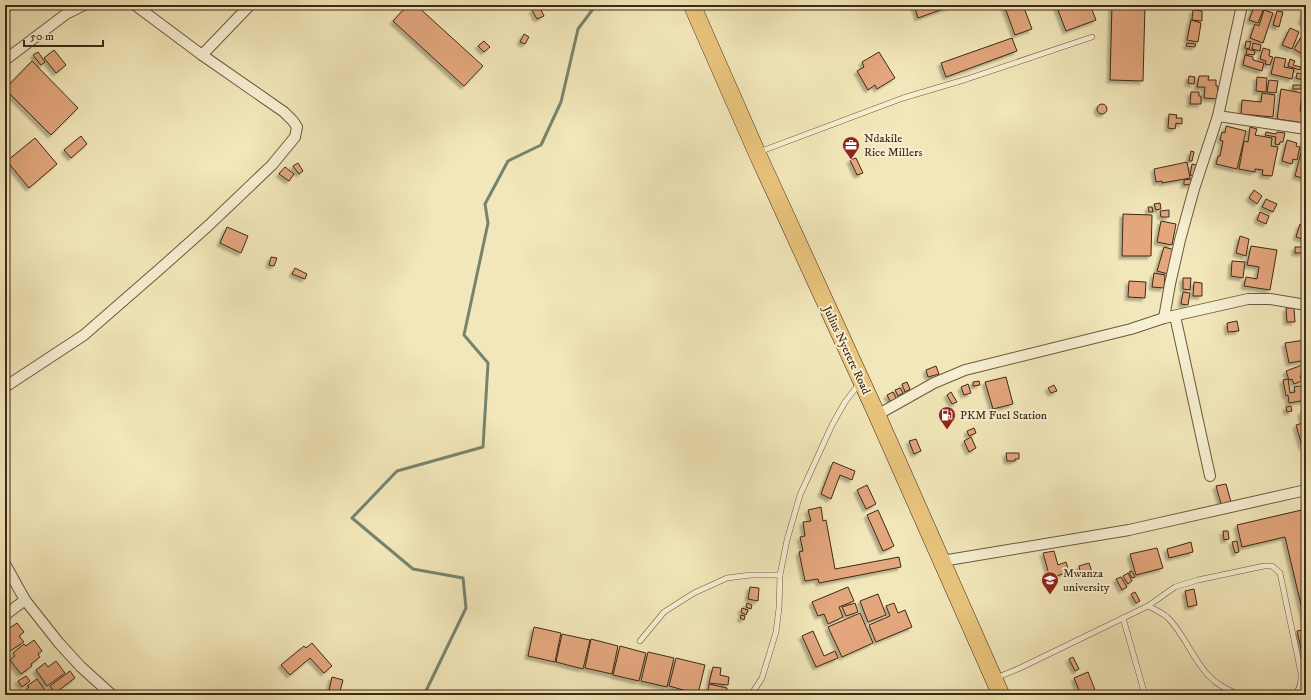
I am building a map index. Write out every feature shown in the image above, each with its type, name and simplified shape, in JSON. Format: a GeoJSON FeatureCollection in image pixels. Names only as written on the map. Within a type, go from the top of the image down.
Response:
{"type":"FeatureCollection","features":[{"type":"Feature","properties":{"kind":"highway","name":"Julius Nyerere Road"},"geometry":{"type":"LineString","coordinates":[[692,5],[756,153],[877,415],[1001,695]]}},
{"type":"Feature","properties":{"kind":"street"},"geometry":{"type":"LineString","coordinates":[[5,60],[66,14],[84,5]]}},
{"type":"Feature","properties":{"kind":"street"},"geometry":{"type":"LineString","coordinates":[[5,387],[84,335],[208,226],[272,165],[295,137],[297,128],[293,121],[284,112],[202,55],[135,5]]}},
{"type":"Feature","properties":{"kind":"street"},"geometry":{"type":"LineString","coordinates":[[202,55],[250,5]]}},
{"type":"Feature","properties":{"kind":"street"},"geometry":{"type":"LineString","coordinates":[[1164,318],[1180,240],[1194,189],[1218,116],[1242,5]]}},
{"type":"Feature","properties":{"kind":"street"},"geometry":{"type":"LineString","coordinates":[[1218,116],[1306,129]]}},
{"type":"Feature","properties":{"kind":"street"},"geometry":{"type":"LineString","coordinates":[[877,415],[934,383],[965,370],[1131,329],[1164,318],[1248,299],[1270,299],[1306,306]]}},
{"type":"Feature","properties":{"kind":"street"},"geometry":{"type":"LineString","coordinates":[[1176,316],[1210,476]]}},
{"type":"Feature","properties":{"kind":"street"},"geometry":{"type":"LineString","coordinates":[[942,560],[1129,530],[1306,490]]}},
{"type":"Feature","properties":{"kind":"street"},"geometry":{"type":"LineString","coordinates":[[5,564],[26,600],[59,643],[81,667],[112,695]]}},
{"type":"Feature","properties":{"kind":"street"},"geometry":{"type":"LineString","coordinates":[[5,615],[26,600]]}},
{"type":"Feature","properties":{"kind":"lane"},"geometry":{"type":"LineString","coordinates":[[756,153],[903,98],[967,79],[1092,36]]}},
{"type":"Feature","properties":{"kind":"lane"},"geometry":{"type":"LineString","coordinates":[[751,695],[762,678],[776,632],[779,608],[780,575],[787,540],[800,495],[832,425],[845,402],[861,382]]}},
{"type":"Feature","properties":{"kind":"lane"},"geometry":{"type":"LineString","coordinates":[[994,679],[1148,606],[1175,587],[1198,580],[1264,566],[1272,566],[1280,573],[1301,673],[1301,682],[1298,692],[1294,695]]}},
{"type":"Feature","properties":{"kind":"lane"},"geometry":{"type":"LineString","coordinates":[[640,641],[664,612],[694,593],[727,578],[751,575],[780,575]]}},
{"type":"Feature","properties":{"kind":"lane"},"geometry":{"type":"LineString","coordinates":[[1148,606],[1166,616],[1176,627],[1195,658],[1208,675],[1221,687],[1240,695]]}},
{"type":"Feature","properties":{"kind":"lane"},"geometry":{"type":"LineString","coordinates":[[1123,618],[1145,695]]}},
{"type":"Feature","properties":{"kind":"building"},"geometry":{"type":"Polygon","coordinates":[[[408,5],[416,5],[483,66],[464,86],[393,21],[408,5]]]}},
{"type":"Feature","properties":{"kind":"building"},"geometry":{"type":"Polygon","coordinates":[[[914,5],[954,5],[918,18],[914,5]]]}},
{"type":"Feature","properties":{"kind":"building"},"geometry":{"type":"Polygon","coordinates":[[[1004,5],[1023,5],[1032,29],[1015,35],[1004,5]]]}},
{"type":"Feature","properties":{"kind":"building"},"geometry":{"type":"Polygon","coordinates":[[[1056,5],[1090,5],[1096,20],[1066,31],[1056,5]]]}},
{"type":"Feature","properties":{"kind":"building"},"geometry":{"type":"Polygon","coordinates":[[[1112,5],[1145,5],[1143,81],[1110,80],[1112,5]]]}},
{"type":"Feature","properties":{"kind":"building"},"geometry":{"type":"Polygon","coordinates":[[[1255,5],[1264,8],[1258,23],[1249,20],[1255,5]]]}},
{"type":"Feature","properties":{"kind":"building"},"geometry":{"type":"Polygon","coordinates":[[[539,6],[544,16],[537,19],[532,10],[539,6]]]}},
{"type":"Feature","properties":{"kind":"building"},"geometry":{"type":"Polygon","coordinates":[[[1193,10],[1202,11],[1202,21],[1192,20],[1193,10]]]}},
{"type":"Feature","properties":{"kind":"building"},"geometry":{"type":"Polygon","coordinates":[[[1264,10],[1273,13],[1263,43],[1250,38],[1255,24],[1259,26],[1264,10]]]}},
{"type":"Feature","properties":{"kind":"building"},"geometry":{"type":"Polygon","coordinates":[[[1306,10],[1306,23],[1301,21],[1306,10]]]}},
{"type":"Feature","properties":{"kind":"building"},"geometry":{"type":"Polygon","coordinates":[[[1277,11],[1283,12],[1279,27],[1273,25],[1277,11]]]}},
{"type":"Feature","properties":{"kind":"building"},"geometry":{"type":"Polygon","coordinates":[[[1191,20],[1201,23],[1198,42],[1187,40],[1191,20]]]}},
{"type":"Feature","properties":{"kind":"building"},"geometry":{"type":"Polygon","coordinates":[[[1290,28],[1299,32],[1292,49],[1282,45],[1290,28]]]}},
{"type":"Feature","properties":{"kind":"building"},"geometry":{"type":"Polygon","coordinates":[[[524,34],[529,37],[525,44],[520,42],[524,34]]]}},
{"type":"Feature","properties":{"kind":"building"},"geometry":{"type":"Polygon","coordinates":[[[1301,37],[1305,39],[1306,37],[1306,56],[1294,49],[1301,37]]]}},
{"type":"Feature","properties":{"kind":"building"},"geometry":{"type":"Polygon","coordinates":[[[1012,38],[1017,51],[946,77],[941,63],[1012,38]]]}},
{"type":"Feature","properties":{"kind":"building"},"geometry":{"type":"Polygon","coordinates":[[[484,41],[490,47],[484,52],[478,46],[484,41]]]}},
{"type":"Feature","properties":{"kind":"building"},"geometry":{"type":"Polygon","coordinates":[[[1246,41],[1251,42],[1249,49],[1245,48],[1246,41]]]}},
{"type":"Feature","properties":{"kind":"building"},"geometry":{"type":"Polygon","coordinates":[[[1187,43],[1196,44],[1195,47],[1186,46],[1187,43]]]}},
{"type":"Feature","properties":{"kind":"building"},"geometry":{"type":"Polygon","coordinates":[[[1253,43],[1261,45],[1260,51],[1252,49],[1253,43]]]}},
{"type":"Feature","properties":{"kind":"building"},"geometry":{"type":"Polygon","coordinates":[[[1263,48],[1270,50],[1269,56],[1273,57],[1270,65],[1265,64],[1266,61],[1260,59],[1263,48]]]}},
{"type":"Feature","properties":{"kind":"building"},"geometry":{"type":"Polygon","coordinates":[[[1247,49],[1255,51],[1254,55],[1246,54],[1247,49]]]}},
{"type":"Feature","properties":{"kind":"building"},"geometry":{"type":"Polygon","coordinates":[[[54,50],[66,65],[56,73],[44,58],[54,50]]]}},
{"type":"Feature","properties":{"kind":"building"},"geometry":{"type":"Polygon","coordinates":[[[38,52],[45,62],[41,65],[33,55],[38,52]]]}},
{"type":"Feature","properties":{"kind":"building"},"geometry":{"type":"Polygon","coordinates":[[[879,52],[895,78],[877,89],[875,85],[868,90],[857,71],[864,67],[862,62],[879,52]]]}},
{"type":"Feature","properties":{"kind":"building"},"geometry":{"type":"Polygon","coordinates":[[[1245,55],[1253,57],[1253,60],[1264,63],[1262,71],[1243,65],[1245,55]]]}},
{"type":"Feature","properties":{"kind":"building"},"geometry":{"type":"Polygon","coordinates":[[[1275,57],[1286,59],[1284,67],[1294,69],[1292,79],[1271,74],[1275,57]]]}},
{"type":"Feature","properties":{"kind":"building"},"geometry":{"type":"Polygon","coordinates":[[[1290,59],[1295,61],[1293,65],[1301,67],[1300,70],[1288,66],[1290,59]]]}},
{"type":"Feature","properties":{"kind":"building"},"geometry":{"type":"Polygon","coordinates":[[[32,61],[78,108],[51,135],[5,89],[32,61]]]}},
{"type":"Feature","properties":{"kind":"building"},"geometry":{"type":"Polygon","coordinates":[[[1297,73],[1304,74],[1303,80],[1296,78],[1297,73]]]}},
{"type":"Feature","properties":{"kind":"building"},"geometry":{"type":"Polygon","coordinates":[[[1189,76],[1195,77],[1194,84],[1188,83],[1189,76]]]}},
{"type":"Feature","properties":{"kind":"building"},"geometry":{"type":"Polygon","coordinates":[[[1199,76],[1209,76],[1208,80],[1216,80],[1216,86],[1218,86],[1217,99],[1204,98],[1205,87],[1197,87],[1199,76]]]}},
{"type":"Feature","properties":{"kind":"building"},"geometry":{"type":"Polygon","coordinates":[[[1257,77],[1267,78],[1266,92],[1256,91],[1257,77]]]}},
{"type":"Feature","properties":{"kind":"building"},"geometry":{"type":"Polygon","coordinates":[[[1269,80],[1278,81],[1276,93],[1267,92],[1269,80]]]}},
{"type":"Feature","properties":{"kind":"building"},"geometry":{"type":"Polygon","coordinates":[[[1293,85],[1301,85],[1301,89],[1293,89],[1293,85]]]}},
{"type":"Feature","properties":{"kind":"building"},"geometry":{"type":"Polygon","coordinates":[[[1281,89],[1302,93],[1300,111],[1306,112],[1304,123],[1277,119],[1281,89]]]}},
{"type":"Feature","properties":{"kind":"building"},"geometry":{"type":"Polygon","coordinates":[[[1191,92],[1199,92],[1199,96],[1201,96],[1201,104],[1190,104],[1191,92]]]}},
{"type":"Feature","properties":{"kind":"building"},"geometry":{"type":"Polygon","coordinates":[[[1262,93],[1275,95],[1273,117],[1241,114],[1242,100],[1261,102],[1262,93]]]}},
{"type":"Feature","properties":{"kind":"building"},"geometry":{"type":"Polygon","coordinates":[[[1100,104],[1104,104],[1106,105],[1106,113],[1100,114],[1097,111],[1097,107],[1100,104]]]}},
{"type":"Feature","properties":{"kind":"building"},"geometry":{"type":"Polygon","coordinates":[[[1169,114],[1177,115],[1176,118],[1182,118],[1182,124],[1176,123],[1175,129],[1168,128],[1169,114]]]}},
{"type":"Feature","properties":{"kind":"building"},"geometry":{"type":"Polygon","coordinates":[[[1226,126],[1246,131],[1237,169],[1216,164],[1218,156],[1220,156],[1223,141],[1220,140],[1222,132],[1225,133],[1226,126]]]}},
{"type":"Feature","properties":{"kind":"building"},"geometry":{"type":"Polygon","coordinates":[[[1250,127],[1257,129],[1255,135],[1272,138],[1271,146],[1278,147],[1272,176],[1262,175],[1263,170],[1255,169],[1255,172],[1239,169],[1244,141],[1248,142],[1250,127]]]}},
{"type":"Feature","properties":{"kind":"building"},"geometry":{"type":"Polygon","coordinates":[[[1266,132],[1276,134],[1277,132],[1285,133],[1283,142],[1280,142],[1279,145],[1275,144],[1276,137],[1265,135],[1266,132]]]}},
{"type":"Feature","properties":{"kind":"building"},"geometry":{"type":"Polygon","coordinates":[[[81,136],[87,144],[71,158],[64,150],[81,136]]]}},
{"type":"Feature","properties":{"kind":"building"},"geometry":{"type":"Polygon","coordinates":[[[1306,137],[1306,179],[1295,176],[1306,137]]]}},
{"type":"Feature","properties":{"kind":"building"},"geometry":{"type":"Polygon","coordinates":[[[35,138],[57,164],[29,188],[7,161],[35,138]]]}},
{"type":"Feature","properties":{"kind":"building"},"geometry":{"type":"Polygon","coordinates":[[[1287,140],[1297,143],[1296,146],[1300,147],[1297,160],[1293,159],[1292,164],[1282,161],[1287,140]]]}},
{"type":"Feature","properties":{"kind":"building"},"geometry":{"type":"Polygon","coordinates":[[[1191,151],[1194,152],[1192,161],[1189,161],[1191,151]]]}},
{"type":"Feature","properties":{"kind":"building"},"geometry":{"type":"Polygon","coordinates":[[[856,158],[863,173],[857,175],[850,160],[856,158]]]}},
{"type":"Feature","properties":{"kind":"building"},"geometry":{"type":"Polygon","coordinates":[[[1187,162],[1190,178],[1162,183],[1162,181],[1156,182],[1154,169],[1187,162]]]}},
{"type":"Feature","properties":{"kind":"building"},"geometry":{"type":"Polygon","coordinates":[[[298,163],[303,171],[299,174],[293,166],[298,163]]]}},
{"type":"Feature","properties":{"kind":"building"},"geometry":{"type":"Polygon","coordinates":[[[1192,164],[1196,165],[1194,176],[1190,175],[1192,164]]]}},
{"type":"Feature","properties":{"kind":"building"},"geometry":{"type":"Polygon","coordinates":[[[285,167],[294,174],[289,181],[279,174],[285,167]]]}},
{"type":"Feature","properties":{"kind":"building"},"geometry":{"type":"Polygon","coordinates":[[[1191,179],[1192,184],[1184,185],[1184,180],[1191,179]]]}},
{"type":"Feature","properties":{"kind":"building"},"geometry":{"type":"Polygon","coordinates":[[[1254,190],[1262,196],[1257,204],[1249,198],[1254,190]]]}},
{"type":"Feature","properties":{"kind":"building"},"geometry":{"type":"Polygon","coordinates":[[[1266,199],[1277,204],[1273,212],[1262,207],[1266,199]]]}},
{"type":"Feature","properties":{"kind":"building"},"geometry":{"type":"Polygon","coordinates":[[[1160,203],[1161,209],[1156,210],[1154,204],[1160,203]]]}},
{"type":"Feature","properties":{"kind":"building"},"geometry":{"type":"Polygon","coordinates":[[[1148,207],[1152,207],[1153,212],[1149,212],[1148,207]]]}},
{"type":"Feature","properties":{"kind":"building"},"geometry":{"type":"Polygon","coordinates":[[[1169,210],[1169,217],[1161,217],[1160,211],[1169,210]]]}},
{"type":"Feature","properties":{"kind":"building"},"geometry":{"type":"Polygon","coordinates":[[[1260,212],[1269,216],[1266,224],[1257,220],[1260,212]]]}},
{"type":"Feature","properties":{"kind":"building"},"geometry":{"type":"Polygon","coordinates":[[[1123,214],[1152,215],[1151,256],[1122,256],[1123,214]]]}},
{"type":"Feature","properties":{"kind":"building"},"geometry":{"type":"Polygon","coordinates":[[[1161,221],[1176,224],[1172,245],[1157,242],[1161,221]]]}},
{"type":"Feature","properties":{"kind":"building"},"geometry":{"type":"Polygon","coordinates":[[[1300,224],[1306,226],[1306,240],[1296,237],[1300,224]]]}},
{"type":"Feature","properties":{"kind":"building"},"geometry":{"type":"Polygon","coordinates":[[[227,227],[248,236],[241,253],[220,243],[227,227]]]}},
{"type":"Feature","properties":{"kind":"building"},"geometry":{"type":"Polygon","coordinates":[[[1240,236],[1249,239],[1246,256],[1236,253],[1240,236]]]}},
{"type":"Feature","properties":{"kind":"building"},"geometry":{"type":"Polygon","coordinates":[[[1251,246],[1277,250],[1270,290],[1244,286],[1246,277],[1257,279],[1259,267],[1247,265],[1251,246]]]}},
{"type":"Feature","properties":{"kind":"building"},"geometry":{"type":"Polygon","coordinates":[[[1164,247],[1175,250],[1168,274],[1157,271],[1164,247]]]}},
{"type":"Feature","properties":{"kind":"building"},"geometry":{"type":"Polygon","coordinates":[[[1295,247],[1303,247],[1303,253],[1295,253],[1295,247]]]}},
{"type":"Feature","properties":{"kind":"building"},"geometry":{"type":"Polygon","coordinates":[[[271,257],[277,258],[274,266],[269,265],[271,257]]]}},
{"type":"Feature","properties":{"kind":"building"},"geometry":{"type":"Polygon","coordinates":[[[1232,261],[1245,262],[1243,278],[1231,276],[1232,261]]]}},
{"type":"Feature","properties":{"kind":"building"},"geometry":{"type":"Polygon","coordinates":[[[295,268],[307,274],[305,279],[292,274],[295,268]]]}},
{"type":"Feature","properties":{"kind":"building"},"geometry":{"type":"Polygon","coordinates":[[[1154,273],[1165,275],[1164,288],[1152,287],[1154,273]]]}},
{"type":"Feature","properties":{"kind":"building"},"geometry":{"type":"Polygon","coordinates":[[[1183,278],[1191,278],[1190,290],[1183,289],[1183,278]]]}},
{"type":"Feature","properties":{"kind":"building"},"geometry":{"type":"Polygon","coordinates":[[[1129,281],[1146,282],[1145,298],[1128,297],[1129,281]]]}},
{"type":"Feature","properties":{"kind":"building"},"geometry":{"type":"Polygon","coordinates":[[[1194,282],[1202,283],[1202,296],[1193,296],[1194,282]]]}},
{"type":"Feature","properties":{"kind":"building"},"geometry":{"type":"Polygon","coordinates":[[[1183,292],[1190,293],[1188,305],[1181,304],[1183,292]]]}},
{"type":"Feature","properties":{"kind":"building"},"geometry":{"type":"Polygon","coordinates":[[[1286,308],[1294,308],[1295,322],[1287,322],[1286,308]]]}},
{"type":"Feature","properties":{"kind":"building"},"geometry":{"type":"Polygon","coordinates":[[[1237,321],[1239,331],[1228,332],[1227,323],[1237,321]]]}},
{"type":"Feature","properties":{"kind":"building"},"geometry":{"type":"Polygon","coordinates":[[[1305,340],[1306,360],[1289,363],[1285,343],[1305,340]]]}},
{"type":"Feature","properties":{"kind":"building"},"geometry":{"type":"Polygon","coordinates":[[[1302,365],[1305,374],[1300,376],[1302,381],[1294,384],[1292,379],[1289,380],[1286,371],[1302,365]]]}},
{"type":"Feature","properties":{"kind":"building"},"geometry":{"type":"Polygon","coordinates":[[[936,366],[939,374],[928,377],[926,370],[936,366]]]}},
{"type":"Feature","properties":{"kind":"building"},"geometry":{"type":"Polygon","coordinates":[[[1006,377],[1013,404],[993,409],[985,382],[1006,377]]]}},
{"type":"Feature","properties":{"kind":"building"},"geometry":{"type":"Polygon","coordinates":[[[1288,379],[1290,393],[1295,392],[1294,387],[1306,385],[1306,400],[1289,403],[1283,380],[1288,379]]]}},
{"type":"Feature","properties":{"kind":"building"},"geometry":{"type":"Polygon","coordinates":[[[979,381],[980,385],[973,386],[973,382],[979,381]]]}},
{"type":"Feature","properties":{"kind":"building"},"geometry":{"type":"Polygon","coordinates":[[[907,382],[910,389],[905,392],[902,384],[907,382]]]}},
{"type":"Feature","properties":{"kind":"building"},"geometry":{"type":"Polygon","coordinates":[[[968,384],[971,393],[964,395],[961,387],[968,384]]]}},
{"type":"Feature","properties":{"kind":"building"},"geometry":{"type":"Polygon","coordinates":[[[1054,385],[1057,391],[1051,393],[1048,388],[1054,385]]]}},
{"type":"Feature","properties":{"kind":"building"},"geometry":{"type":"Polygon","coordinates":[[[900,388],[903,393],[898,396],[895,390],[900,388]]]}},
{"type":"Feature","properties":{"kind":"building"},"geometry":{"type":"Polygon","coordinates":[[[893,392],[897,400],[891,403],[887,395],[893,392]]]}},
{"type":"Feature","properties":{"kind":"building"},"geometry":{"type":"Polygon","coordinates":[[[951,392],[957,402],[952,404],[947,395],[951,392]]]}},
{"type":"Feature","properties":{"kind":"building"},"geometry":{"type":"Polygon","coordinates":[[[1291,406],[1292,411],[1287,412],[1286,407],[1291,406]]]}},
{"type":"Feature","properties":{"kind":"building"},"geometry":{"type":"Polygon","coordinates":[[[1306,411],[1305,450],[1303,445],[1302,446],[1296,425],[1303,423],[1301,412],[1306,411]]]}},
{"type":"Feature","properties":{"kind":"building"},"geometry":{"type":"Polygon","coordinates":[[[974,428],[976,433],[969,436],[967,431],[974,428]]]}},
{"type":"Feature","properties":{"kind":"building"},"geometry":{"type":"Polygon","coordinates":[[[971,437],[976,448],[969,452],[964,441],[971,437]]]}},
{"type":"Feature","properties":{"kind":"building"},"geometry":{"type":"Polygon","coordinates":[[[916,439],[921,451],[914,454],[909,441],[916,439]]]}},
{"type":"Feature","properties":{"kind":"building"},"geometry":{"type":"Polygon","coordinates":[[[1006,453],[1019,453],[1019,459],[1015,459],[1015,461],[1007,461],[1006,453]]]}},
{"type":"Feature","properties":{"kind":"building"},"geometry":{"type":"Polygon","coordinates":[[[833,462],[855,471],[852,480],[840,475],[831,499],[821,494],[833,462]]]}},
{"type":"Feature","properties":{"kind":"building"},"geometry":{"type":"Polygon","coordinates":[[[1226,484],[1231,502],[1221,504],[1216,486],[1226,484]]]}},
{"type":"Feature","properties":{"kind":"building"},"geometry":{"type":"Polygon","coordinates":[[[867,485],[876,504],[866,509],[857,490],[867,485]]]}},
{"type":"Feature","properties":{"kind":"building"},"geometry":{"type":"Polygon","coordinates":[[[821,507],[823,521],[826,520],[835,569],[899,557],[901,567],[819,583],[818,579],[805,581],[799,552],[803,551],[800,537],[805,536],[803,522],[811,521],[808,510],[821,507]]]}},
{"type":"Feature","properties":{"kind":"building"},"geometry":{"type":"Polygon","coordinates":[[[1306,509],[1306,626],[1285,537],[1242,547],[1237,525],[1306,509]]]}},
{"type":"Feature","properties":{"kind":"building"},"geometry":{"type":"Polygon","coordinates":[[[878,510],[894,546],[883,551],[867,515],[878,510]]]}},
{"type":"Feature","properties":{"kind":"building"},"geometry":{"type":"Polygon","coordinates":[[[1223,531],[1228,531],[1229,539],[1224,540],[1223,531]]]}},
{"type":"Feature","properties":{"kind":"building"},"geometry":{"type":"Polygon","coordinates":[[[1237,541],[1239,552],[1235,553],[1232,542],[1237,541]]]}},
{"type":"Feature","properties":{"kind":"building"},"geometry":{"type":"Polygon","coordinates":[[[1191,542],[1193,552],[1169,558],[1167,549],[1191,542]]]}},
{"type":"Feature","properties":{"kind":"building"},"geometry":{"type":"Polygon","coordinates":[[[1157,548],[1163,568],[1136,575],[1130,554],[1157,548]]]}},
{"type":"Feature","properties":{"kind":"building"},"geometry":{"type":"Polygon","coordinates":[[[1054,551],[1058,565],[1066,562],[1069,572],[1050,578],[1043,553],[1054,551]]]}},
{"type":"Feature","properties":{"kind":"building"},"geometry":{"type":"Polygon","coordinates":[[[1089,563],[1092,572],[1081,575],[1079,566],[1089,563]]]}},
{"type":"Feature","properties":{"kind":"building"},"geometry":{"type":"Polygon","coordinates":[[[1132,571],[1135,577],[1132,578],[1129,572],[1132,571]]]}},
{"type":"Feature","properties":{"kind":"building"},"geometry":{"type":"Polygon","coordinates":[[[1128,573],[1132,581],[1128,584],[1123,576],[1128,573]]]}},
{"type":"Feature","properties":{"kind":"building"},"geometry":{"type":"Polygon","coordinates":[[[1121,577],[1127,587],[1122,590],[1116,579],[1121,577]]]}},
{"type":"Feature","properties":{"kind":"building"},"geometry":{"type":"Polygon","coordinates":[[[750,587],[759,588],[758,601],[748,599],[750,587]]]}},
{"type":"Feature","properties":{"kind":"building"},"geometry":{"type":"Polygon","coordinates":[[[848,587],[854,601],[839,607],[843,617],[828,624],[824,614],[818,616],[812,602],[848,587]]]}},
{"type":"Feature","properties":{"kind":"building"},"geometry":{"type":"Polygon","coordinates":[[[1194,589],[1197,605],[1188,607],[1185,591],[1194,589]]]}},
{"type":"Feature","properties":{"kind":"building"},"geometry":{"type":"Polygon","coordinates":[[[1135,592],[1140,601],[1136,603],[1131,594],[1135,592]]]}},
{"type":"Feature","properties":{"kind":"building"},"geometry":{"type":"Polygon","coordinates":[[[878,594],[886,615],[868,622],[860,601],[878,594]]]}},
{"type":"Feature","properties":{"kind":"building"},"geometry":{"type":"Polygon","coordinates":[[[747,603],[752,605],[751,609],[746,607],[747,603]]]}},
{"type":"Feature","properties":{"kind":"building"},"geometry":{"type":"Polygon","coordinates":[[[855,603],[858,612],[846,616],[842,607],[855,603]]]}},
{"type":"Feature","properties":{"kind":"building"},"geometry":{"type":"Polygon","coordinates":[[[894,603],[898,613],[905,610],[912,627],[876,642],[869,625],[890,616],[886,606],[894,603]]]}},
{"type":"Feature","properties":{"kind":"building"},"geometry":{"type":"Polygon","coordinates":[[[742,608],[748,610],[746,615],[741,612],[742,608]]]}},
{"type":"Feature","properties":{"kind":"building"},"geometry":{"type":"Polygon","coordinates":[[[860,613],[873,643],[842,657],[828,627],[860,613]]]}},
{"type":"Feature","properties":{"kind":"building"},"geometry":{"type":"Polygon","coordinates":[[[741,615],[745,616],[744,620],[740,618],[741,615]]]}},
{"type":"Feature","properties":{"kind":"building"},"geometry":{"type":"Polygon","coordinates":[[[17,623],[24,632],[19,636],[24,642],[10,651],[5,644],[5,627],[8,625],[10,628],[17,623]]]}},
{"type":"Feature","properties":{"kind":"building"},"geometry":{"type":"Polygon","coordinates":[[[534,627],[561,633],[555,662],[528,656],[534,627]]]}},
{"type":"Feature","properties":{"kind":"building"},"geometry":{"type":"Polygon","coordinates":[[[1306,629],[1306,666],[1305,666],[1297,631],[1306,629]]]}},
{"type":"Feature","properties":{"kind":"building"},"geometry":{"type":"Polygon","coordinates":[[[813,631],[824,656],[835,651],[838,658],[816,667],[802,636],[813,631]]]}},
{"type":"Feature","properties":{"kind":"building"},"geometry":{"type":"Polygon","coordinates":[[[562,634],[590,640],[583,669],[556,662],[562,634]]]}},
{"type":"Feature","properties":{"kind":"building"},"geometry":{"type":"Polygon","coordinates":[[[591,639],[618,646],[612,674],[585,668],[591,639]]]}},
{"type":"Feature","properties":{"kind":"building"},"geometry":{"type":"Polygon","coordinates":[[[34,640],[42,651],[38,654],[40,657],[31,664],[32,666],[21,674],[10,660],[15,656],[13,653],[24,644],[26,646],[34,640]]]}},
{"type":"Feature","properties":{"kind":"building"},"geometry":{"type":"Polygon","coordinates":[[[312,643],[332,666],[324,673],[310,658],[290,675],[281,665],[304,646],[306,648],[312,643]]]}},
{"type":"Feature","properties":{"kind":"building"},"geometry":{"type":"Polygon","coordinates":[[[620,646],[646,653],[639,681],[613,675],[620,646]]]}},
{"type":"Feature","properties":{"kind":"building"},"geometry":{"type":"Polygon","coordinates":[[[648,652],[674,658],[667,687],[641,681],[648,652]]]}},
{"type":"Feature","properties":{"kind":"building"},"geometry":{"type":"Polygon","coordinates":[[[1073,657],[1079,669],[1075,671],[1069,659],[1073,657]]]}},
{"type":"Feature","properties":{"kind":"building"},"geometry":{"type":"Polygon","coordinates":[[[676,658],[705,665],[698,694],[669,686],[676,658]]]}},
{"type":"Feature","properties":{"kind":"building"},"geometry":{"type":"Polygon","coordinates":[[[56,661],[65,673],[47,686],[36,670],[45,663],[48,667],[56,661]]]}},
{"type":"Feature","properties":{"kind":"building"},"geometry":{"type":"Polygon","coordinates":[[[713,667],[721,668],[720,675],[729,677],[728,685],[709,683],[713,667]]]}},
{"type":"Feature","properties":{"kind":"building"},"geometry":{"type":"Polygon","coordinates":[[[70,671],[75,678],[55,693],[50,686],[70,671]]]}},
{"type":"Feature","properties":{"kind":"building"},"geometry":{"type":"Polygon","coordinates":[[[1088,672],[1097,695],[1081,695],[1074,678],[1088,672]]]}},
{"type":"Feature","properties":{"kind":"building"},"geometry":{"type":"Polygon","coordinates":[[[26,676],[30,681],[22,687],[18,681],[26,676]]]}},
{"type":"Feature","properties":{"kind":"building"},"geometry":{"type":"Polygon","coordinates":[[[332,677],[343,680],[339,695],[328,695],[332,677]]]}},
{"type":"Feature","properties":{"kind":"building"},"geometry":{"type":"Polygon","coordinates":[[[37,679],[47,693],[44,695],[30,695],[26,690],[29,687],[27,686],[37,679]]]}},
{"type":"Feature","properties":{"kind":"building"},"geometry":{"type":"Polygon","coordinates":[[[709,684],[727,688],[726,695],[711,695],[712,693],[708,692],[709,684]]]}},
{"type":"Feature","properties":{"kind":"building"},"geometry":{"type":"Polygon","coordinates":[[[22,690],[26,695],[11,694],[16,691],[18,693],[22,690]]]}},
{"type":"Feature","properties":{"kind":"building"},"geometry":{"type":"Polygon","coordinates":[[[1205,691],[1206,695],[1194,695],[1194,694],[1205,691]]]}},
{"type":"Feature","properties":{"kind":"building"},"geometry":{"type":"Polygon","coordinates":[[[701,692],[708,693],[707,695],[701,695],[701,692]]]}},
{"type":"Feature","properties":{"kind":"waterway"},"geometry":{"type":"LineString","coordinates":[[424,695],[466,608],[463,578],[413,569],[352,518],[397,471],[483,447],[488,363],[464,335],[488,223],[485,204],[508,161],[541,145],[561,102],[578,29],[596,5]]}},
{"type":"Feature","properties":{"kind":"place","name":"Ndakile Rice Millers"},"geometry":{"type":"Point","coordinates":[851,160]}},
{"type":"Feature","properties":{"kind":"place","name":"PKM Fuel Station"},"geometry":{"type":"Point","coordinates":[947,430]}},
{"type":"Feature","properties":{"kind":"place","name":"Mwanza university"},"geometry":{"type":"Point","coordinates":[1050,595]}}]}
